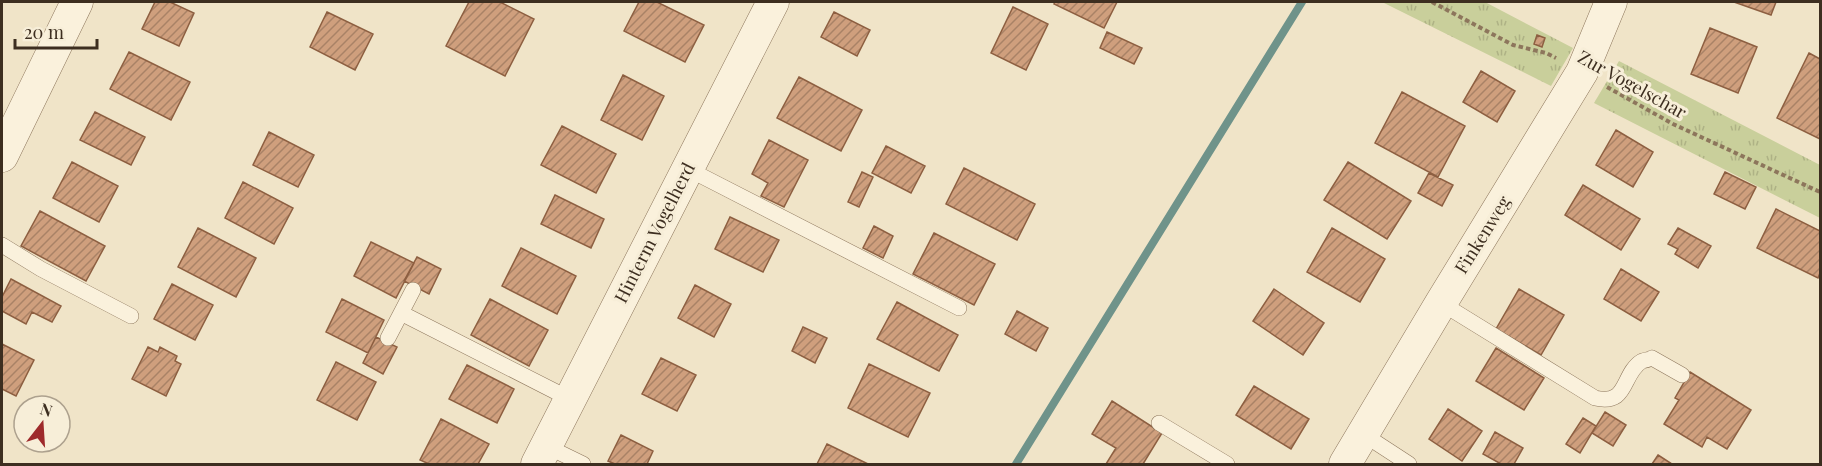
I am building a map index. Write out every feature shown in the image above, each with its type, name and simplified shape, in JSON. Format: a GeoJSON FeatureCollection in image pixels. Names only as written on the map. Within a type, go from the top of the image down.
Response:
{"type":"FeatureCollection","features":[{"type":"Feature","properties":{"kind":"street"},"geometry":{"type":"LineString","coordinates":[[2,156],[77,2]]}},
{"type":"Feature","properties":{"kind":"street","name":"Hinterm Vogelherd"},"geometry":{"type":"LineString","coordinates":[[542,455],[773,2]]}},
{"type":"Feature","properties":{"kind":"street","name":"Finkenweg"},"geometry":{"type":"LineString","coordinates":[[1345,465],[1582,72],[1611,2]]}},
{"type":"Feature","properties":{"kind":"lane"},"geometry":{"type":"LineString","coordinates":[[688,169],[959,308]]}},
{"type":"Feature","properties":{"kind":"lane"},"geometry":{"type":"LineString","coordinates":[[2,245],[41,269],[131,316]]}},
{"type":"Feature","properties":{"kind":"lane"},"geometry":{"type":"LineString","coordinates":[[388,338],[413,290]]}},
{"type":"Feature","properties":{"kind":"lane"},"geometry":{"type":"LineString","coordinates":[[1441,303],[1595,398],[1604,400],[1614,398],[1642,361],[1652,358],[1682,375]]}},
{"type":"Feature","properties":{"kind":"lane"},"geometry":{"type":"LineString","coordinates":[[401,313],[570,399]]}},
{"type":"Feature","properties":{"kind":"lane"},"geometry":{"type":"LineString","coordinates":[[1159,423],[1227,465]]}},
{"type":"Feature","properties":{"kind":"lane"},"geometry":{"type":"LineString","coordinates":[[1363,434],[1409,465]]}},
{"type":"Feature","properties":{"kind":"lane"},"geometry":{"type":"LineString","coordinates":[[542,455],[583,465]]}},
{"type":"Feature","properties":{"kind":"path","name":"Zur Vogelschar"},"geometry":{"type":"LineString","coordinates":[[1432,2],[1513,45],[1546,53],[1673,124],[1821,192]]}},
{"type":"Feature","properties":{"kind":"green space"},"geometry":{"type":"Polygon","coordinates":[[[1382,2],[1485,2],[1573,48],[1551,86],[1382,2]]]}},
{"type":"Feature","properties":{"kind":"green space"},"geometry":{"type":"Polygon","coordinates":[[[1619,61],[1820,165],[1820,218],[1594,103],[1619,61]]]}},
{"type":"Feature","properties":{"kind":"building"},"geometry":{"type":"Polygon","coordinates":[[[155,2],[170,2],[194,13],[179,46],[142,29],[155,2]]]}},
{"type":"Feature","properties":{"kind":"building"},"geometry":{"type":"Polygon","coordinates":[[[469,2],[500,2],[534,19],[505,76],[446,46],[469,2]]]}},
{"type":"Feature","properties":{"kind":"building"},"geometry":{"type":"Polygon","coordinates":[[[639,2],[657,2],[704,25],[685,62],[624,31],[639,2]]]}},
{"type":"Feature","properties":{"kind":"building"},"geometry":{"type":"Polygon","coordinates":[[[1055,2],[1117,2],[1104,28],[1054,4],[1055,2]]]}},
{"type":"Feature","properties":{"kind":"building"},"geometry":{"type":"Polygon","coordinates":[[[1734,2],[1776,2],[1771,15],[1734,2]]]}},
{"type":"Feature","properties":{"kind":"building"},"geometry":{"type":"Polygon","coordinates":[[[1013,7],[1048,24],[1026,70],[991,53],[1013,7]]]}},
{"type":"Feature","properties":{"kind":"building"},"geometry":{"type":"Polygon","coordinates":[[[327,12],[373,34],[355,70],[310,47],[327,12]]]}},
{"type":"Feature","properties":{"kind":"building"},"geometry":{"type":"Polygon","coordinates":[[[834,12],[870,30],[857,56],[821,37],[834,12]]]}},
{"type":"Feature","properties":{"kind":"building"},"geometry":{"type":"Polygon","coordinates":[[[1710,28],[1757,47],[1738,93],[1691,74],[1710,28]]]}},
{"type":"Feature","properties":{"kind":"building"},"geometry":{"type":"Polygon","coordinates":[[[1107,32],[1142,48],[1134,64],[1100,48],[1107,32]]]}},
{"type":"Feature","properties":{"kind":"building"},"geometry":{"type":"Polygon","coordinates":[[[1537,35],[1545,38],[1542,47],[1534,44],[1537,35]]]}},
{"type":"Feature","properties":{"kind":"building"},"geometry":{"type":"Polygon","coordinates":[[[129,52],[190,82],[171,120],[110,89],[129,52]]]}},
{"type":"Feature","properties":{"kind":"building"},"geometry":{"type":"Polygon","coordinates":[[[1809,53],[1820,59],[1820,139],[1777,118],[1809,53]]]}},
{"type":"Feature","properties":{"kind":"building"},"geometry":{"type":"Polygon","coordinates":[[[1481,71],[1515,91],[1497,122],[1463,102],[1481,71]]]}},
{"type":"Feature","properties":{"kind":"building"},"geometry":{"type":"Polygon","coordinates":[[[623,75],[664,96],[642,140],[601,120],[623,75]]]}},
{"type":"Feature","properties":{"kind":"building"},"geometry":{"type":"Polygon","coordinates":[[[799,77],[862,110],[841,151],[777,118],[799,77]]]}},
{"type":"Feature","properties":{"kind":"building"},"geometry":{"type":"Polygon","coordinates":[[[1402,92],[1465,126],[1438,177],[1375,143],[1402,92]]]}},
{"type":"Feature","properties":{"kind":"building"},"geometry":{"type":"Polygon","coordinates":[[[95,112],[145,137],[131,165],[80,140],[95,112]]]}},
{"type":"Feature","properties":{"kind":"building"},"geometry":{"type":"Polygon","coordinates":[[[562,126],[616,154],[596,193],[541,165],[562,126]]]}},
{"type":"Feature","properties":{"kind":"building"},"geometry":{"type":"Polygon","coordinates":[[[1616,130],[1653,152],[1633,187],[1596,165],[1616,130]]]}},
{"type":"Feature","properties":{"kind":"building"},"geometry":{"type":"Polygon","coordinates":[[[269,132],[314,155],[298,187],[253,165],[269,132]]]}},
{"type":"Feature","properties":{"kind":"building"},"geometry":{"type":"Polygon","coordinates":[[[769,140],[808,160],[784,207],[761,196],[768,183],[752,174],[769,140]]]}},
{"type":"Feature","properties":{"kind":"building"},"geometry":{"type":"Polygon","coordinates":[[[886,146],[925,166],[911,193],[872,173],[886,146]]]}},
{"type":"Feature","properties":{"kind":"building"},"geometry":{"type":"Polygon","coordinates":[[[72,162],[118,186],[99,222],[53,198],[72,162]]]}},
{"type":"Feature","properties":{"kind":"building"},"geometry":{"type":"Polygon","coordinates":[[[1348,162],[1411,201],[1387,239],[1324,200],[1348,162]]]}},
{"type":"Feature","properties":{"kind":"building"},"geometry":{"type":"Polygon","coordinates":[[[964,168],[1035,204],[1017,240],[946,204],[964,168]]]}},
{"type":"Feature","properties":{"kind":"building"},"geometry":{"type":"Polygon","coordinates":[[[862,172],[873,177],[859,207],[848,202],[862,172]]]}},
{"type":"Feature","properties":{"kind":"building"},"geometry":{"type":"Polygon","coordinates":[[[1725,172],[1756,187],[1745,209],[1714,194],[1725,172]]]}},
{"type":"Feature","properties":{"kind":"building"},"geometry":{"type":"Polygon","coordinates":[[[1429,173],[1453,185],[1442,206],[1418,193],[1429,173]]]}},
{"type":"Feature","properties":{"kind":"building"},"geometry":{"type":"Polygon","coordinates":[[[243,182],[293,208],[274,244],[225,218],[243,182]]]}},
{"type":"Feature","properties":{"kind":"building"},"geometry":{"type":"Polygon","coordinates":[[[1583,185],[1640,219],[1621,250],[1565,215],[1583,185]]]}},
{"type":"Feature","properties":{"kind":"building"},"geometry":{"type":"Polygon","coordinates":[[[555,195],[604,219],[591,248],[541,224],[555,195]]]}},
{"type":"Feature","properties":{"kind":"building"},"geometry":{"type":"Polygon","coordinates":[[[1776,209],[1820,231],[1818,278],[1757,248],[1776,209]]]}},
{"type":"Feature","properties":{"kind":"building"},"geometry":{"type":"Polygon","coordinates":[[[40,211],[105,246],[86,281],[21,246],[40,211]]]}},
{"type":"Feature","properties":{"kind":"building"},"geometry":{"type":"Polygon","coordinates":[[[730,217],[779,240],[763,272],[715,249],[730,217]]]}},
{"type":"Feature","properties":{"kind":"building"},"geometry":{"type":"Polygon","coordinates":[[[874,226],[893,236],[883,258],[863,248],[874,226]]]}},
{"type":"Feature","properties":{"kind":"building"},"geometry":{"type":"Polygon","coordinates":[[[198,228],[256,258],[236,297],[178,267],[198,228]]]}},
{"type":"Feature","properties":{"kind":"building"},"geometry":{"type":"Polygon","coordinates":[[[1332,228],[1385,259],[1360,302],[1307,272],[1332,228]]]}},
{"type":"Feature","properties":{"kind":"building"},"geometry":{"type":"Polygon","coordinates":[[[1678,228],[1711,246],[1698,268],[1675,254],[1678,249],[1668,244],[1678,228]]]}},
{"type":"Feature","properties":{"kind":"building"},"geometry":{"type":"Polygon","coordinates":[[[934,233],[995,264],[974,305],[913,274],[934,233]]]}},
{"type":"Feature","properties":{"kind":"building"},"geometry":{"type":"Polygon","coordinates":[[[371,242],[414,263],[396,298],[354,276],[371,242]]]}},
{"type":"Feature","properties":{"kind":"building"},"geometry":{"type":"Polygon","coordinates":[[[521,248],[576,276],[557,314],[502,286],[521,248]]]}},
{"type":"Feature","properties":{"kind":"building"},"geometry":{"type":"Polygon","coordinates":[[[417,257],[441,269],[429,294],[404,281],[417,257]]]}},
{"type":"Feature","properties":{"kind":"building"},"geometry":{"type":"Polygon","coordinates":[[[1621,269],[1659,292],[1641,321],[1604,299],[1621,269]]]}},
{"type":"Feature","properties":{"kind":"building"},"geometry":{"type":"Polygon","coordinates":[[[11,279],[61,306],[52,322],[32,312],[26,324],[2,311],[2,297],[11,279]]]}},
{"type":"Feature","properties":{"kind":"building"},"geometry":{"type":"Polygon","coordinates":[[[172,284],[213,305],[195,340],[154,319],[172,284]]]}},
{"type":"Feature","properties":{"kind":"building"},"geometry":{"type":"Polygon","coordinates":[[[695,285],[731,304],[714,337],[678,318],[695,285]]]}},
{"type":"Feature","properties":{"kind":"building"},"geometry":{"type":"Polygon","coordinates":[[[1274,289],[1324,323],[1303,355],[1253,321],[1274,289]]]}},
{"type":"Feature","properties":{"kind":"building"},"geometry":{"type":"Polygon","coordinates":[[[1519,289],[1564,315],[1541,355],[1496,329],[1519,289]]]}},
{"type":"Feature","properties":{"kind":"building"},"geometry":{"type":"Polygon","coordinates":[[[342,299],[384,320],[368,353],[326,332],[342,299]]]}},
{"type":"Feature","properties":{"kind":"building"},"geometry":{"type":"Polygon","coordinates":[[[490,299],[548,330],[529,366],[471,335],[490,299]]]}},
{"type":"Feature","properties":{"kind":"building"},"geometry":{"type":"Polygon","coordinates":[[[897,302],[958,335],[939,371],[877,339],[897,302]]]}},
{"type":"Feature","properties":{"kind":"building"},"geometry":{"type":"Polygon","coordinates":[[[1017,311],[1048,328],[1036,351],[1005,334],[1017,311]]]}},
{"type":"Feature","properties":{"kind":"building"},"geometry":{"type":"Polygon","coordinates":[[[803,327],[827,338],[815,363],[792,351],[803,327]]]}},
{"type":"Feature","properties":{"kind":"building"},"geometry":{"type":"Polygon","coordinates":[[[376,337],[397,347],[383,374],[363,363],[376,337]]]}},
{"type":"Feature","properties":{"kind":"building"},"geometry":{"type":"Polygon","coordinates":[[[2,344],[34,360],[17,394],[2,389],[2,344]]]}},
{"type":"Feature","properties":{"kind":"building"},"geometry":{"type":"Polygon","coordinates":[[[148,347],[158,352],[160,347],[177,356],[175,361],[181,364],[166,396],[132,379],[148,347]]]}},
{"type":"Feature","properties":{"kind":"building"},"geometry":{"type":"Polygon","coordinates":[[[1496,348],[1544,378],[1524,410],[1476,381],[1496,348]]]}},
{"type":"Feature","properties":{"kind":"building"},"geometry":{"type":"Polygon","coordinates":[[[661,358],[696,375],[677,411],[642,394],[661,358]]]}},
{"type":"Feature","properties":{"kind":"building"},"geometry":{"type":"Polygon","coordinates":[[[336,362],[376,382],[357,420],[317,400],[336,362]]]}},
{"type":"Feature","properties":{"kind":"building"},"geometry":{"type":"Polygon","coordinates":[[[869,364],[930,393],[908,437],[848,408],[869,364]]]}},
{"type":"Feature","properties":{"kind":"building"},"geometry":{"type":"Polygon","coordinates":[[[467,365],[514,389],[497,423],[449,399],[467,365]]]}},
{"type":"Feature","properties":{"kind":"building"},"geometry":{"type":"Polygon","coordinates":[[[1690,372],[1751,410],[1727,449],[1707,437],[1702,447],[1664,424],[1679,400],[1675,398],[1690,372]]]}},
{"type":"Feature","properties":{"kind":"building"},"geometry":{"type":"Polygon","coordinates":[[[1254,386],[1309,419],[1291,449],[1236,415],[1254,386]]]}},
{"type":"Feature","properties":{"kind":"building"},"geometry":{"type":"Polygon","coordinates":[[[1112,401],[1162,433],[1143,464],[1106,464],[1116,448],[1092,434],[1112,401]]]}},
{"type":"Feature","properties":{"kind":"building"},"geometry":{"type":"Polygon","coordinates":[[[1448,409],[1482,431],[1462,461],[1429,439],[1448,409]]]}},
{"type":"Feature","properties":{"kind":"building"},"geometry":{"type":"Polygon","coordinates":[[[1605,412],[1626,425],[1613,446],[1592,433],[1605,412]]]}},
{"type":"Feature","properties":{"kind":"building"},"geometry":{"type":"Polygon","coordinates":[[[1583,418],[1596,426],[1580,453],[1566,444],[1583,418]]]}},
{"type":"Feature","properties":{"kind":"building"},"geometry":{"type":"Polygon","coordinates":[[[441,419],[489,444],[478,464],[429,464],[420,460],[441,419]]]}},
{"type":"Feature","properties":{"kind":"building"},"geometry":{"type":"Polygon","coordinates":[[[1495,432],[1523,448],[1514,464],[1501,464],[1483,454],[1495,432]]]}},
{"type":"Feature","properties":{"kind":"building"},"geometry":{"type":"Polygon","coordinates":[[[621,435],[653,451],[647,464],[615,464],[608,461],[621,435]]]}},
{"type":"Feature","properties":{"kind":"building"},"geometry":{"type":"Polygon","coordinates":[[[827,444],[868,464],[817,464],[827,444]]]}},
{"type":"Feature","properties":{"kind":"building"},"geometry":{"type":"Polygon","coordinates":[[[1658,455],[1672,464],[1652,464],[1658,455]]]}},
{"type":"Feature","properties":{"kind":"waterway"},"geometry":{"type":"LineString","coordinates":[[1016,464],[1302,2]]}}]}
